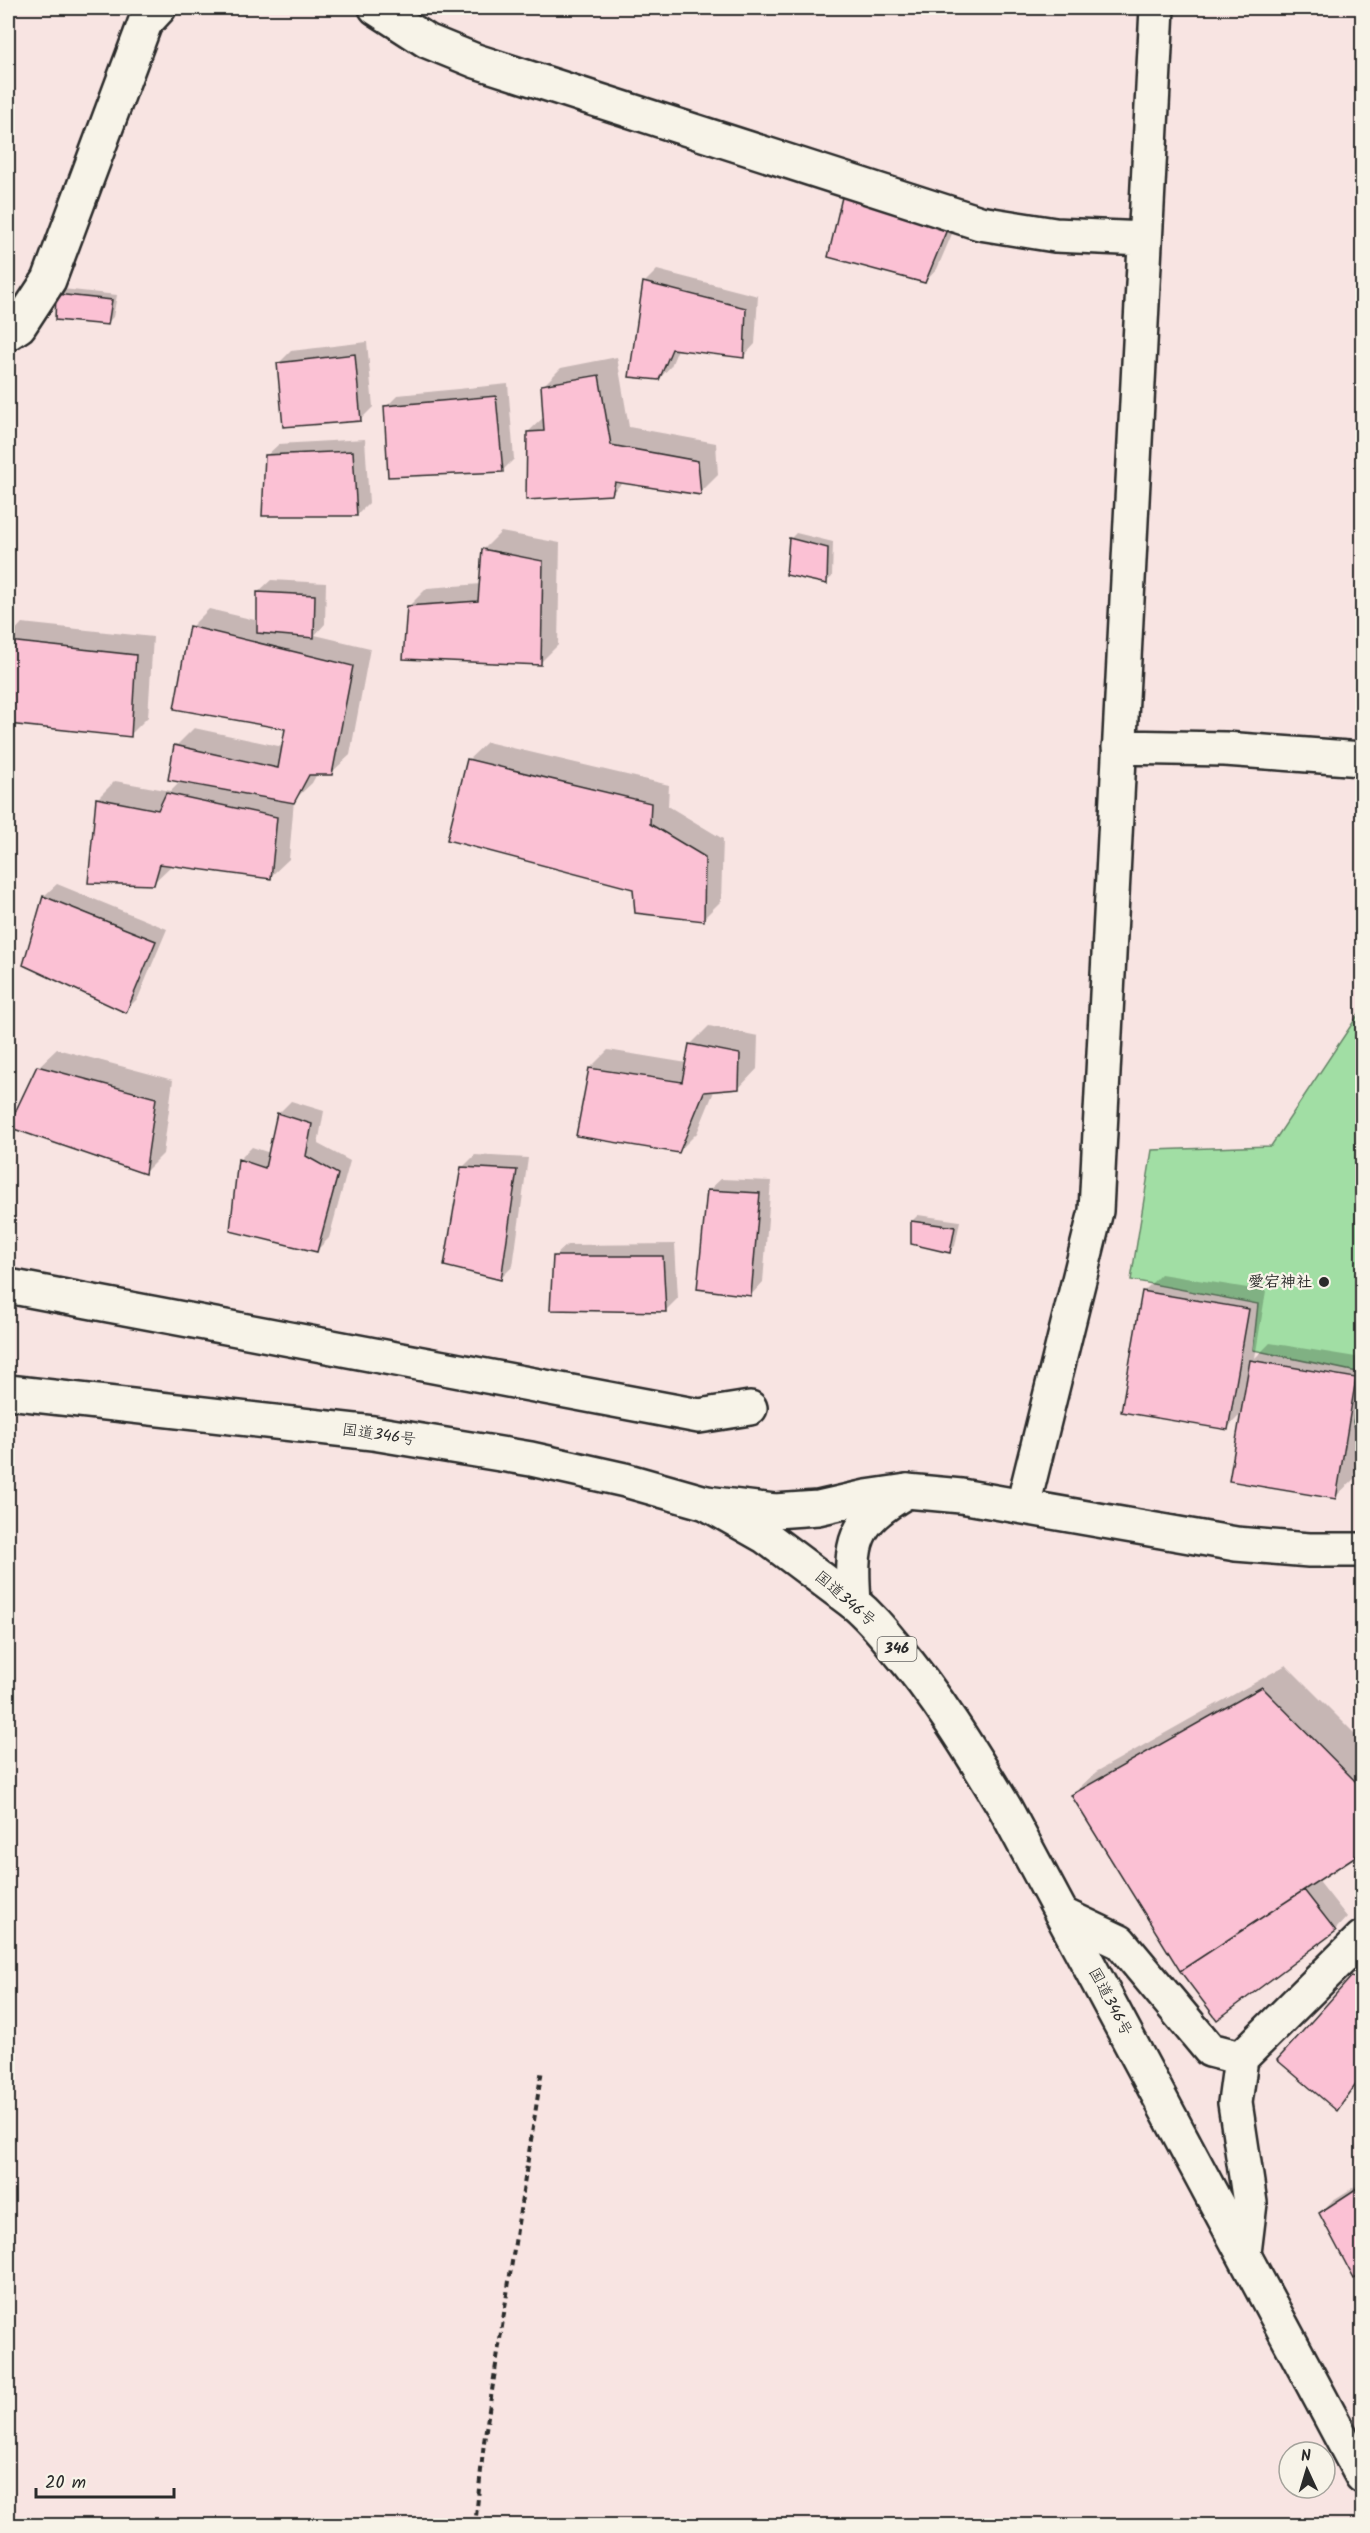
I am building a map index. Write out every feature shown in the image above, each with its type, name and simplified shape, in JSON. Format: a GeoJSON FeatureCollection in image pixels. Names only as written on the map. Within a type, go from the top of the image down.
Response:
{"type":"FeatureCollection","features":[{"type":"Feature","properties":{"kind":"main road"},"geometry":{"type":"LineString","coordinates":[[8,333],[20,326],[49,280],[145,23],[159,8]]}},
{"type":"Feature","properties":{"kind":"main road"},"geometry":{"type":"LineString","coordinates":[[376,8],[427,41],[476,61],[980,223],[1055,235],[1145,239]]}},
{"type":"Feature","properties":{"kind":"main road"},"geometry":{"type":"LineString","coordinates":[[1023,1506],[1096,1212],[1130,747],[1145,239],[1157,8]]}},
{"type":"Feature","properties":{"kind":"main road"},"geometry":{"type":"LineString","coordinates":[[1130,747],[1225,749],[1362,759]]}},
{"type":"Feature","properties":{"kind":"main road"},"geometry":{"type":"LineString","coordinates":[[8,1286],[699,1416],[750,1408]]}},
{"type":"Feature","properties":{"kind":"main road","name":"国道346号"},"geometry":{"type":"LineString","coordinates":[[8,1392],[373,1433],[531,1459],[625,1480],[706,1503],[766,1537],[867,1613],[915,1670],[955,1726],[1005,1808],[1362,2475]]}},
{"type":"Feature","properties":{"kind":"main road"},"geometry":{"type":"LineString","coordinates":[[854,1603],[852,1574],[860,1529],[882,1506],[907,1491]]}},
{"type":"Feature","properties":{"kind":"main road"},"geometry":{"type":"LineString","coordinates":[[706,1503],[776,1511],[818,1508],[907,1491],[961,1496],[1236,1544],[1310,1550],[1362,1550]]}},
{"type":"Feature","properties":{"kind":"main road"},"geometry":{"type":"LineString","coordinates":[[1063,1915],[1120,1942],[1210,2050],[1241,2058]]}},
{"type":"Feature","properties":{"kind":"main road"},"geometry":{"type":"LineString","coordinates":[[1244,2253],[1250,2203],[1234,2103],[1241,2058],[1362,1938]]}},
{"type":"Feature","properties":{"kind":"path"},"geometry":{"type":"LineString","coordinates":[[475,2526],[484,2442],[542,2069]]}},
{"type":"Feature","properties":{"kind":"green space"},"geometry":{"type":"Polygon","coordinates":[[[1362,1009],[1362,1373],[1253,1350],[1258,1304],[1131,1280],[1152,1150],[1271,1146],[1362,1009]]]}},
{"type":"Feature","properties":{"kind":"green space"},"geometry":{"type":"Polygon","coordinates":[[[1362,1374],[1362,1447],[1353,1422],[1362,1374]]]}},
{"type":"Feature","properties":{"kind":"building"},"geometry":{"type":"Polygon","coordinates":[[[842,197],[948,227],[925,283],[828,257],[842,197]]]}},
{"type":"Feature","properties":{"kind":"building"},"geometry":{"type":"Polygon","coordinates":[[[643,282],[746,308],[744,358],[672,349],[659,380],[629,377],[643,282]]]}},
{"type":"Feature","properties":{"kind":"building"},"geometry":{"type":"Polygon","coordinates":[[[56,294],[112,300],[108,325],[55,320],[56,294]]]}},
{"type":"Feature","properties":{"kind":"building"},"geometry":{"type":"Polygon","coordinates":[[[355,354],[361,421],[283,427],[277,363],[355,354]]]}},
{"type":"Feature","properties":{"kind":"building"},"geometry":{"type":"Polygon","coordinates":[[[599,375],[611,445],[698,461],[701,495],[615,482],[612,495],[526,500],[527,432],[544,431],[541,385],[599,375]]]}},
{"type":"Feature","properties":{"kind":"building"},"geometry":{"type":"Polygon","coordinates":[[[496,396],[503,472],[388,477],[384,406],[496,396]]]}},
{"type":"Feature","properties":{"kind":"building"},"geometry":{"type":"Polygon","coordinates":[[[353,451],[357,516],[262,516],[265,455],[353,451]]]}},
{"type":"Feature","properties":{"kind":"building"},"geometry":{"type":"Polygon","coordinates":[[[789,538],[828,548],[827,584],[786,575],[789,538]]]}},
{"type":"Feature","properties":{"kind":"building"},"geometry":{"type":"Polygon","coordinates":[[[482,549],[543,561],[541,665],[403,659],[407,606],[478,601],[482,549]]]}},
{"type":"Feature","properties":{"kind":"building"},"geometry":{"type":"Polygon","coordinates":[[[257,592],[315,595],[314,638],[257,633],[257,592]]]}},
{"type":"Feature","properties":{"kind":"building"},"geometry":{"type":"Polygon","coordinates":[[[189,626],[353,666],[332,775],[309,775],[294,803],[168,780],[174,745],[278,768],[285,729],[174,709],[189,626]]]}},
{"type":"Feature","properties":{"kind":"building"},"geometry":{"type":"Polygon","coordinates":[[[8,641],[136,655],[131,737],[8,724],[8,641]]]}},
{"type":"Feature","properties":{"kind":"building"},"geometry":{"type":"Polygon","coordinates":[[[467,759],[651,803],[650,824],[705,857],[704,921],[635,913],[633,889],[447,840],[467,759]]]}},
{"type":"Feature","properties":{"kind":"building"},"geometry":{"type":"Polygon","coordinates":[[[166,793],[277,817],[271,879],[160,864],[154,885],[88,883],[96,798],[158,810],[166,793]]]}},
{"type":"Feature","properties":{"kind":"building"},"geometry":{"type":"Polygon","coordinates":[[[43,896],[156,941],[126,1013],[23,965],[43,896]]]}},
{"type":"Feature","properties":{"kind":"building"},"geometry":{"type":"Polygon","coordinates":[[[689,1044],[740,1054],[739,1089],[704,1092],[679,1153],[576,1136],[589,1068],[682,1082],[689,1044]]]}},
{"type":"Feature","properties":{"kind":"building"},"geometry":{"type":"Polygon","coordinates":[[[37,1066],[156,1098],[145,1174],[8,1127],[37,1066]]]}},
{"type":"Feature","properties":{"kind":"building"},"geometry":{"type":"Polygon","coordinates":[[[277,1113],[312,1124],[306,1156],[338,1174],[317,1252],[230,1231],[238,1159],[265,1168],[277,1113]]]}},
{"type":"Feature","properties":{"kind":"building"},"geometry":{"type":"Polygon","coordinates":[[[461,1167],[517,1170],[501,1280],[444,1266],[461,1167]]]}},
{"type":"Feature","properties":{"kind":"building"},"geometry":{"type":"Polygon","coordinates":[[[707,1190],[760,1193],[751,1296],[697,1289],[707,1190]]]}},
{"type":"Feature","properties":{"kind":"building"},"geometry":{"type":"Polygon","coordinates":[[[911,1221],[955,1227],[950,1253],[911,1244],[911,1221]]]}},
{"type":"Feature","properties":{"kind":"building"},"geometry":{"type":"Polygon","coordinates":[[[553,1256],[663,1256],[666,1312],[550,1310],[553,1256]]]}},
{"type":"Feature","properties":{"kind":"building"},"geometry":{"type":"Polygon","coordinates":[[[1142,1291],[1249,1309],[1228,1430],[1121,1412],[1142,1291]]]}},
{"type":"Feature","properties":{"kind":"building"},"geometry":{"type":"Polygon","coordinates":[[[1250,1360],[1356,1378],[1336,1499],[1229,1481],[1250,1360]]]}},
{"type":"Feature","properties":{"kind":"building"},"geometry":{"type":"Polygon","coordinates":[[[1262,1687],[1362,1788],[1362,1852],[1180,1971],[1071,1795],[1262,1687]]]}},
{"type":"Feature","properties":{"kind":"building"},"geometry":{"type":"Polygon","coordinates":[[[1304,1890],[1336,1931],[1217,2020],[1180,1971],[1304,1890]]]}},
{"type":"Feature","properties":{"kind":"building"},"geometry":{"type":"Polygon","coordinates":[[[1352,1976],[1362,1985],[1362,2076],[1337,2111],[1277,2060],[1352,1976]]]}},
{"type":"Feature","properties":{"kind":"building"},"geometry":{"type":"Polygon","coordinates":[[[1362,2185],[1362,2274],[1354,2279],[1319,2213],[1362,2185]]]}},
{"type":"Feature","properties":{"kind":"place","name":"愛宕神社"},"geometry":{"type":"Point","coordinates":[1324,1282]}}]}
